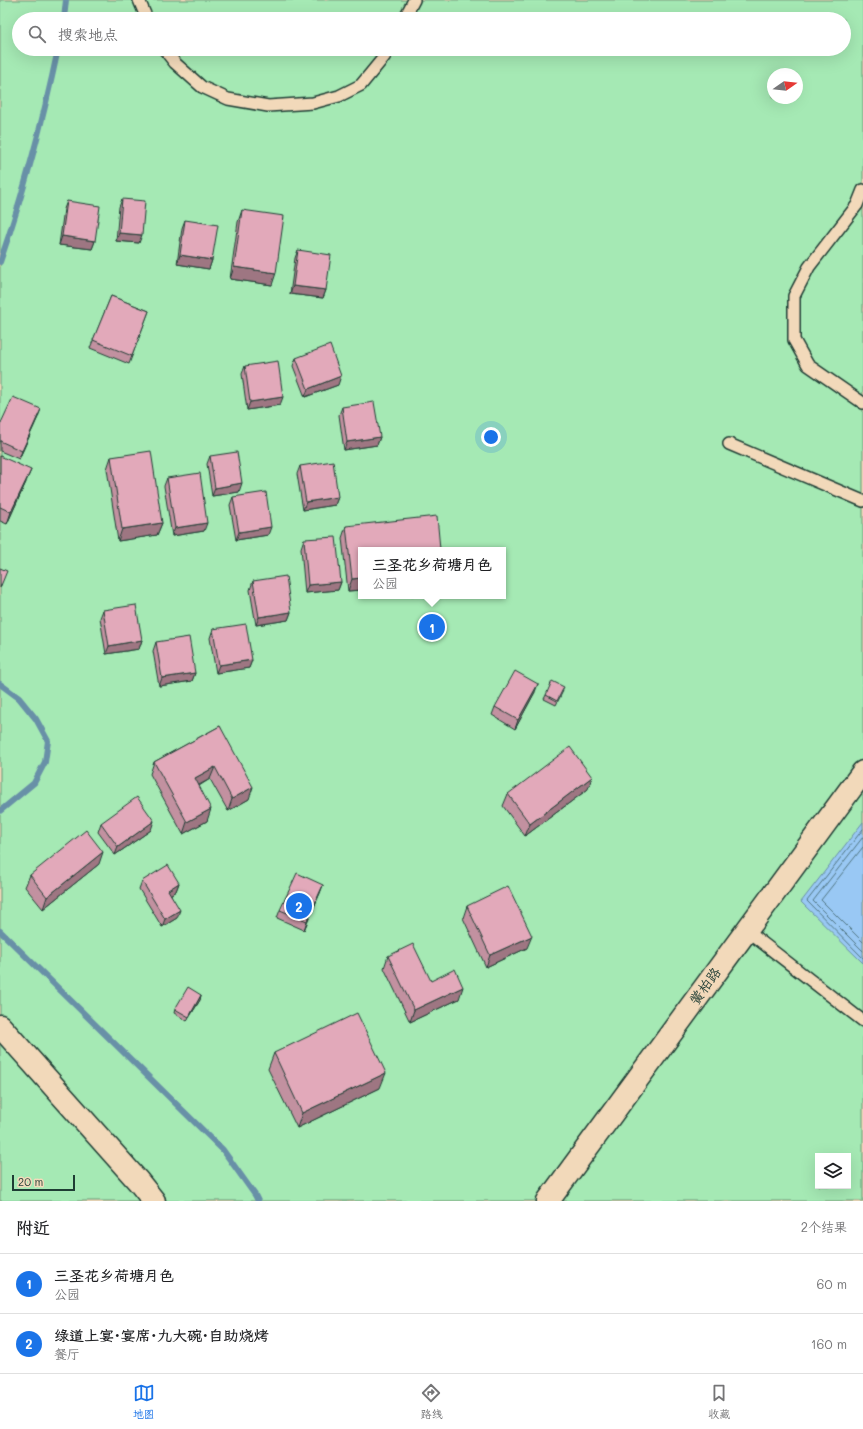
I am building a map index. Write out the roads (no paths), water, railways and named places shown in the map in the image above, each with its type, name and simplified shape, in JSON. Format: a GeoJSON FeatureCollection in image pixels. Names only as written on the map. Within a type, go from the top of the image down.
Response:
{"type":"FeatureCollection","features":[{"type":"Feature","properties":{"kind":"street","name":"黉柏路"},"geometry":{"type":"LineString","coordinates":[[548,1201],[863,772]]}},
{"type":"Feature","properties":{"kind":"street"},"geometry":{"type":"LineString","coordinates":[[0,1026],[138,1181],[154,1201]]}},
{"type":"Feature","properties":{"kind":"lane"},"geometry":{"type":"LineString","coordinates":[[138,0],[144,12]]}},
{"type":"Feature","properties":{"kind":"lane"},"geometry":{"type":"LineString","coordinates":[[408,12],[414,0]]}},
{"type":"Feature","properties":{"kind":"lane"},"geometry":{"type":"LineString","coordinates":[[170,56],[175,63],[202,87],[228,99],[268,106],[313,103],[339,96],[361,85],[385,56]]}},
{"type":"Feature","properties":{"kind":"lane"},"geometry":{"type":"LineString","coordinates":[[863,190],[857,205],[809,266],[794,296],[794,340],[808,365],[863,403]]}},
{"type":"Feature","properties":{"kind":"lane"},"geometry":{"type":"LineString","coordinates":[[729,444],[863,501]]}},
{"type":"Feature","properties":{"kind":"lane"},"geometry":{"type":"LineString","coordinates":[[746,930],[863,1021]]}},
{"type":"Feature","properties":{"kind":"water"},"geometry":{"type":"Polygon","coordinates":[[[863,822],[863,963],[801,902],[863,822]]]}},
{"type":"Feature","properties":{"kind":"waterway"},"geometry":{"type":"LineString","coordinates":[[65,12],[66,0]]}},
{"type":"Feature","properties":{"kind":"waterway"},"geometry":{"type":"LineString","coordinates":[[0,262],[32,156],[56,56]]}},
{"type":"Feature","properties":{"kind":"waterway"},"geometry":{"type":"LineString","coordinates":[[0,684],[19,698],[36,719],[48,741],[45,762],[34,783],[0,811]]}},
{"type":"Feature","properties":{"kind":"waterway"},"geometry":{"type":"LineString","coordinates":[[0,931],[223,1150],[258,1201]]}},
{"type":"Feature","properties":{"kind":"place","name":"三圣花乡荷塘月色"},"geometry":{"type":"Point","coordinates":[432,627]}},
{"type":"Feature","properties":{"kind":"place","name":"绿道上宴·宴席·九大碗·自助烧烤"},"geometry":{"type":"Point","coordinates":[299,906]}}]}
